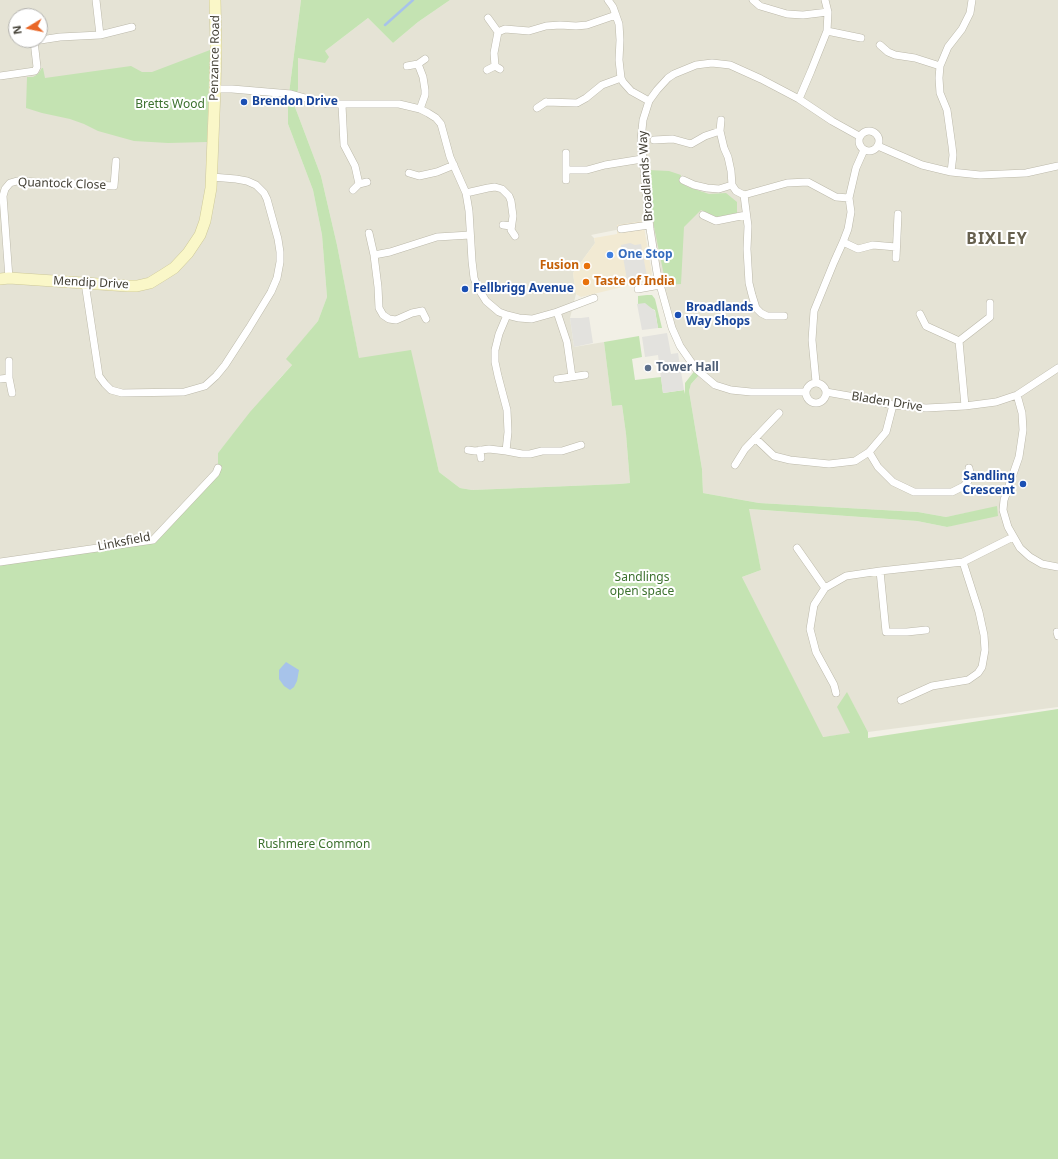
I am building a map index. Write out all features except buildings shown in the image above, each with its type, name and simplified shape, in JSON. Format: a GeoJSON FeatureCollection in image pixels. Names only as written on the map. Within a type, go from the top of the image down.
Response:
{"type":"FeatureCollection","features":[{"type":"Feature","properties":{"kind":"street"},"geometry":{"type":"LineString","coordinates":[[96,0],[100,35]]}},
{"type":"Feature","properties":{"kind":"street","name":"Penzance Road"},"geometry":{"type":"LineString","coordinates":[[213,140],[216,89],[215,0]]}},
{"type":"Feature","properties":{"kind":"street"},"geometry":{"type":"LineString","coordinates":[[608,0],[616,16],[620,32],[619,60],[621,78],[631,91],[649,101]]}},
{"type":"Feature","properties":{"kind":"street"},"geometry":{"type":"LineString","coordinates":[[753,0],[760,6],[787,14],[803,15],[828,12]]}},
{"type":"Feature","properties":{"kind":"street"},"geometry":{"type":"LineString","coordinates":[[799,99],[827,31],[828,12],[825,0]]}},
{"type":"Feature","properties":{"kind":"street"},"geometry":{"type":"LineString","coordinates":[[951,172],[953,155],[947,110],[940,93],[940,66],[948,47],[962,29],[970,13],[972,0]]}},
{"type":"Feature","properties":{"kind":"street"},"geometry":{"type":"LineString","coordinates":[[498,32],[506,29],[529,31],[556,25],[587,25],[616,16]]}},
{"type":"Feature","properties":{"kind":"street"},"geometry":{"type":"LineString","coordinates":[[487,70],[498,67],[494,53],[498,32],[488,18]]}},
{"type":"Feature","properties":{"kind":"street"},"geometry":{"type":"LineString","coordinates":[[48,38],[60,36],[100,35],[132,27]]}},
{"type":"Feature","properties":{"kind":"street"},"geometry":{"type":"LineString","coordinates":[[827,31],[861,38]]}},
{"type":"Feature","properties":{"kind":"street"},"geometry":{"type":"LineString","coordinates":[[880,45],[888,52],[895,55],[915,58],[940,66]]}},
{"type":"Feature","properties":{"kind":"street"},"geometry":{"type":"LineString","coordinates":[[0,76],[35,71],[37,67],[35,48]]}},
{"type":"Feature","properties":{"kind":"street"},"geometry":{"type":"LineString","coordinates":[[407,66],[418,64],[425,59]]}},
{"type":"Feature","properties":{"kind":"street","name":"Broadlands Way"},"geometry":{"type":"LineString","coordinates":[[806,392],[751,392],[731,390],[715,385],[696,369],[680,346],[672,328],[660,285],[649,225],[642,159],[641,140],[643,120],[649,101],[662,84],[674,74],[696,65],[712,63],[730,65],[799,99],[832,121],[859,136]]}},
{"type":"Feature","properties":{"kind":"street"},"geometry":{"type":"LineString","coordinates":[[418,64],[423,77],[425,90],[425,95],[420,109]]}},
{"type":"Feature","properties":{"kind":"street"},"geometry":{"type":"LineString","coordinates":[[538,108],[545,99],[577,103],[586,98],[602,85],[621,78]]}},
{"type":"Feature","properties":{"kind":"street"},"geometry":{"type":"LineString","coordinates":[[216,89],[291,94],[327,104],[399,104],[420,109],[432,116],[440,124],[444,133],[447,148],[466,193],[469,211],[474,278],[482,296],[491,306],[499,312],[507,315],[532,319],[557,312],[594,298]]}},
{"type":"Feature","properties":{"kind":"street"},"geometry":{"type":"LineString","coordinates":[[342,104],[344,145],[355,166],[359,184]]}},
{"type":"Feature","properties":{"kind":"street"},"geometry":{"type":"LineString","coordinates":[[721,120],[720,131],[728,157],[732,184],[736,191],[744,195],[787,183],[808,182],[836,197],[850,198]]}},
{"type":"Feature","properties":{"kind":"street"},"geometry":{"type":"LineString","coordinates":[[654,140],[673,139],[691,144],[705,136],[720,131]]}},
{"type":"Feature","properties":{"kind":"street"},"geometry":{"type":"LineString","coordinates":[[865,131],[873,132],[878,138],[878,146],[872,151],[864,150],[859,144],[859,136],[865,131]]}},
{"type":"Feature","properties":{"kind":"street","name":"Mendip Drive"},"geometry":{"type":"LineString","coordinates":[[4,279],[137,286],[150,283],[174,268],[188,253],[200,235],[207,210],[212,177],[213,140]]}},
{"type":"Feature","properties":{"kind":"street"},"geometry":{"type":"LineString","coordinates":[[878,146],[922,165],[951,172],[980,174],[1026,173],[1058,166]]}},
{"type":"Feature","properties":{"kind":"street"},"geometry":{"type":"LineString","coordinates":[[816,382],[812,340],[814,310],[848,229],[851,212],[850,198],[856,168],[864,150]]}},
{"type":"Feature","properties":{"kind":"street"},"geometry":{"type":"LineString","coordinates":[[566,153],[566,180]]}},
{"type":"Feature","properties":{"kind":"street"},"geometry":{"type":"LineString","coordinates":[[566,170],[591,170],[605,165],[642,159]]}},
{"type":"Feature","properties":{"kind":"street","name":"Quantock Close"},"geometry":{"type":"LineString","coordinates":[[4,279],[3,196],[5,188],[10,183],[17,181],[114,186],[116,161]]}},
{"type":"Feature","properties":{"kind":"street"},"geometry":{"type":"LineString","coordinates":[[409,173],[419,176],[437,172],[454,165]]}},
{"type":"Feature","properties":{"kind":"street"},"geometry":{"type":"LineString","coordinates":[[85,283],[99,376],[104,384],[112,390],[122,393],[184,392],[205,386],[216,376],[224,365],[271,292],[277,278],[280,262],[278,238],[264,193],[256,185],[247,181],[212,177]]}},
{"type":"Feature","properties":{"kind":"street"},"geometry":{"type":"LineString","coordinates":[[683,180],[707,188],[720,189],[732,184]]}},
{"type":"Feature","properties":{"kind":"street"},"geometry":{"type":"LineString","coordinates":[[353,190],[359,184],[368,182]]}},
{"type":"Feature","properties":{"kind":"street"},"geometry":{"type":"LineString","coordinates":[[466,193],[495,187],[502,189],[509,196],[511,201],[513,216],[511,230],[515,236]]}},
{"type":"Feature","properties":{"kind":"street"},"geometry":{"type":"LineString","coordinates":[[744,195],[748,226],[747,249],[749,283],[756,308],[767,316],[784,316]]}},
{"type":"Feature","properties":{"kind":"street"},"geometry":{"type":"LineString","coordinates":[[896,258],[898,214]]}},
{"type":"Feature","properties":{"kind":"street"},"geometry":{"type":"LineString","coordinates":[[703,215],[716,221],[746,215]]}},
{"type":"Feature","properties":{"kind":"street"},"geometry":{"type":"LineString","coordinates":[[503,225],[511,226]]}},
{"type":"Feature","properties":{"kind":"street"},"geometry":{"type":"LineString","coordinates":[[621,229],[649,225]]}},
{"type":"Feature","properties":{"kind":"street"},"geometry":{"type":"LineString","coordinates":[[369,233],[374,255],[379,308],[383,315],[389,319],[396,320],[424,308],[426,318]]}},
{"type":"Feature","properties":{"kind":"street"},"geometry":{"type":"LineString","coordinates":[[374,255],[390,252],[437,237],[470,235]]}},
{"type":"Feature","properties":{"kind":"street"},"geometry":{"type":"LineString","coordinates":[[843,242],[858,248],[873,245],[896,247]]}},
{"type":"Feature","properties":{"kind":"street"},"geometry":{"type":"LineString","coordinates":[[638,290],[660,285]]}},
{"type":"Feature","properties":{"kind":"street"},"geometry":{"type":"LineString","coordinates":[[959,341],[990,317],[990,303]]}},
{"type":"Feature","properties":{"kind":"street"},"geometry":{"type":"LineString","coordinates":[[557,312],[567,342],[572,377]]}},
{"type":"Feature","properties":{"kind":"street"},"geometry":{"type":"LineString","coordinates":[[920,314],[926,326],[959,341]]}},
{"type":"Feature","properties":{"kind":"street"},"geometry":{"type":"LineString","coordinates":[[506,451],[508,432],[507,410],[498,376],[495,350],[498,334],[507,315]]}},
{"type":"Feature","properties":{"kind":"street"},"geometry":{"type":"LineString","coordinates":[[959,341],[965,406]]}},
{"type":"Feature","properties":{"kind":"street"},"geometry":{"type":"LineString","coordinates":[[9,361],[9,378],[12,393]]}},
{"type":"Feature","properties":{"kind":"street","name":"Bladen Drive"},"geometry":{"type":"LineString","coordinates":[[826,392],[894,405],[926,408],[965,406],[996,402],[1017,395],[1058,368]]}},
{"type":"Feature","properties":{"kind":"street"},"geometry":{"type":"LineString","coordinates":[[557,379],[585,375]]}},
{"type":"Feature","properties":{"kind":"street"},"geometry":{"type":"LineString","coordinates":[[0,379],[9,378]]}},
{"type":"Feature","properties":{"kind":"street"},"geometry":{"type":"LineString","coordinates":[[816,382],[824,386],[826,389],[826,397],[824,400],[814,403],[808,399],[806,392],[810,384],[816,382]]}},
{"type":"Feature","properties":{"kind":"street"},"geometry":{"type":"LineString","coordinates":[[1017,395],[1022,413],[1023,430],[1019,457],[1004,500],[1003,510],[1008,527],[1020,548],[1030,557],[1042,564],[1058,567]]}},
{"type":"Feature","properties":{"kind":"street"},"geometry":{"type":"LineString","coordinates":[[755,438],[774,456],[790,460],[829,464],[855,461],[869,452],[886,432],[894,405]]}},
{"type":"Feature","properties":{"kind":"street"},"geometry":{"type":"LineString","coordinates":[[735,465],[755,438],[779,413]]}},
{"type":"Feature","properties":{"kind":"street"},"geometry":{"type":"LineString","coordinates":[[468,450],[475,451],[489,449],[530,454],[542,451],[562,451],[581,445]]}},
{"type":"Feature","properties":{"kind":"street"},"geometry":{"type":"LineString","coordinates":[[480,450],[481,458]]}},
{"type":"Feature","properties":{"kind":"street"},"geometry":{"type":"LineString","coordinates":[[869,452],[878,467],[893,482],[914,492],[952,492],[964,486],[968,482],[971,477],[969,468]]}},
{"type":"Feature","properties":{"kind":"street","name":"Linksfield"},"geometry":{"type":"LineString","coordinates":[[0,562],[153,540],[216,473],[218,468]]}},
{"type":"Feature","properties":{"kind":"street"},"geometry":{"type":"LineString","coordinates":[[836,693],[834,685],[816,652],[810,629],[814,605],[825,588],[846,576],[963,562],[1013,538]]}},
{"type":"Feature","properties":{"kind":"street"},"geometry":{"type":"LineString","coordinates":[[797,548],[825,588]]}},
{"type":"Feature","properties":{"kind":"street"},"geometry":{"type":"LineString","coordinates":[[901,700],[932,686],[968,680],[978,673],[982,666],[985,650],[984,635],[979,612],[963,562]]}},
{"type":"Feature","properties":{"kind":"street"},"geometry":{"type":"LineString","coordinates":[[880,571],[886,632],[926,630]]}},
{"type":"Feature","properties":{"kind":"shaded area"},"geometry":{"type":"Polygon","coordinates":[[[0,0],[301,0],[288,101],[288,124],[313,190],[322,235],[327,297],[318,321],[287,359],[292,365],[218,453],[218,468],[153,540],[0,562],[0,0]]]}},
{"type":"Feature","properties":{"kind":"shaded area"},"geometry":{"type":"Polygon","coordinates":[[[450,0],[1058,0],[1058,707],[868,732],[847,693],[850,734],[822,737],[742,577],[761,570],[748,509],[917,521],[947,527],[997,507],[946,517],[918,512],[759,503],[703,493],[702,469],[689,391],[691,384],[701,373],[672,328],[649,225],[591,235],[594,238],[595,243],[573,273],[576,294],[570,318],[574,347],[604,342],[612,406],[622,405],[630,483],[472,490],[460,488],[439,472],[433,447],[359,359],[337,245],[321,176],[295,107],[298,89],[298,58],[325,51],[368,18],[393,43],[418,22],[450,0]]]}},
{"type":"Feature","properties":{"kind":"shaded area"},"geometry":{"type":"Polygon","coordinates":[[[643,221],[652,274],[650,277],[645,281],[635,284],[581,297],[576,294],[573,273],[595,243],[594,238],[617,234],[617,225],[643,221]]]}},
{"type":"Feature","properties":{"kind":"shaded area"},"geometry":{"type":"Polygon","coordinates":[[[630,243],[635,245],[641,244],[647,277],[627,280],[621,245],[630,243]]]}},
{"type":"Feature","properties":{"kind":"shaded area"},"geometry":{"type":"Polygon","coordinates":[[[645,303],[655,311],[658,328],[642,330],[637,304],[645,303]]]}},
{"type":"Feature","properties":{"kind":"shaded area"},"geometry":{"type":"Polygon","coordinates":[[[589,317],[593,343],[574,347],[570,318],[589,317]]]}},
{"type":"Feature","properties":{"kind":"shaded area"},"geometry":{"type":"Polygon","coordinates":[[[667,333],[671,354],[678,353],[684,390],[663,393],[658,355],[645,357],[642,337],[667,333]]]}},
{"type":"Feature","properties":{"kind":"green space","name":"Rushmere Common"},"geometry":{"type":"Polygon","coordinates":[[[301,0],[450,0],[418,22],[393,43],[368,18],[325,51],[329,57],[325,63],[298,58],[298,89],[295,107],[321,176],[337,245],[359,358],[411,350],[439,472],[460,488],[472,490],[630,483],[622,405],[612,406],[604,342],[639,336],[642,357],[632,359],[635,380],[661,377],[663,393],[684,390],[685,394],[685,383],[696,369],[701,373],[691,384],[689,391],[702,469],[703,493],[759,503],[918,512],[946,517],[997,506],[998,516],[947,527],[917,521],[749,509],[761,570],[742,577],[823,737],[850,733],[837,707],[847,692],[868,732],[868,738],[1058,709],[1058,1159],[0,1159],[0,562],[153,540],[218,468],[218,453],[250,412],[292,365],[286,359],[318,321],[327,297],[322,235],[313,190],[288,124],[288,101],[301,0]]]}},
{"type":"Feature","properties":{"kind":"green space","name":"Bretts Wood"},"geometry":{"type":"Polygon","coordinates":[[[210,50],[207,142],[168,143],[134,141],[98,131],[70,119],[26,108],[27,77],[33,77],[38,74],[42,68],[45,78],[131,66],[142,72],[152,72],[210,50]]]}},
{"type":"Feature","properties":{"kind":"green space"},"geometry":{"type":"Polygon","coordinates":[[[648,170],[669,171],[681,175],[679,182],[688,187],[709,194],[726,193],[737,202],[737,213],[717,217],[701,210],[684,227],[681,284],[666,285],[654,227],[648,170]]]}},
{"type":"Feature","properties":{"kind":"green space"},"geometry":{"type":"Polygon","coordinates":[[[652,295],[655,299],[662,328],[658,328],[655,310],[638,304],[638,296],[652,295]]]}},
{"type":"Feature","properties":{"kind":"water"},"geometry":{"type":"Polygon","coordinates":[[[286,662],[299,670],[297,681],[294,687],[290,690],[284,686],[279,679],[279,670],[286,662]]]}},
{"type":"Feature","properties":{"kind":"waterway"},"geometry":{"type":"LineString","coordinates":[[385,25],[413,0]]}},
{"type":"Feature","properties":{"kind":"place","name":"Brendon Drive"},"geometry":{"type":"Point","coordinates":[244,102]}},
{"type":"Feature","properties":{"kind":"place","name":"One Stop"},"geometry":{"type":"Point","coordinates":[610,255]}},
{"type":"Feature","properties":{"kind":"place","name":"Fusion"},"geometry":{"type":"Point","coordinates":[587,266]}},
{"type":"Feature","properties":{"kind":"place","name":"Taste of India"},"geometry":{"type":"Point","coordinates":[586,282]}},
{"type":"Feature","properties":{"kind":"place","name":"Fellbrigg Avenue"},"geometry":{"type":"Point","coordinates":[465,289]}},
{"type":"Feature","properties":{"kind":"place","name":"Broadlands Way Shops"},"geometry":{"type":"Point","coordinates":[678,315]}},
{"type":"Feature","properties":{"kind":"place","name":"Tower Hall"},"geometry":{"type":"Point","coordinates":[648,368]}},
{"type":"Feature","properties":{"kind":"place","name":"Sandling Crescent"},"geometry":{"type":"Point","coordinates":[1023,484]}},
{"type":"Feature","properties":{"kind":"district","name":"BIXLEY"},"geometry":{"type":"Point","coordinates":[997,239]}},
{"type":"Feature","properties":{"kind":"park label","name":"Sandlings open space"},"geometry":{"type":"Point","coordinates":[642,585]}}]}
